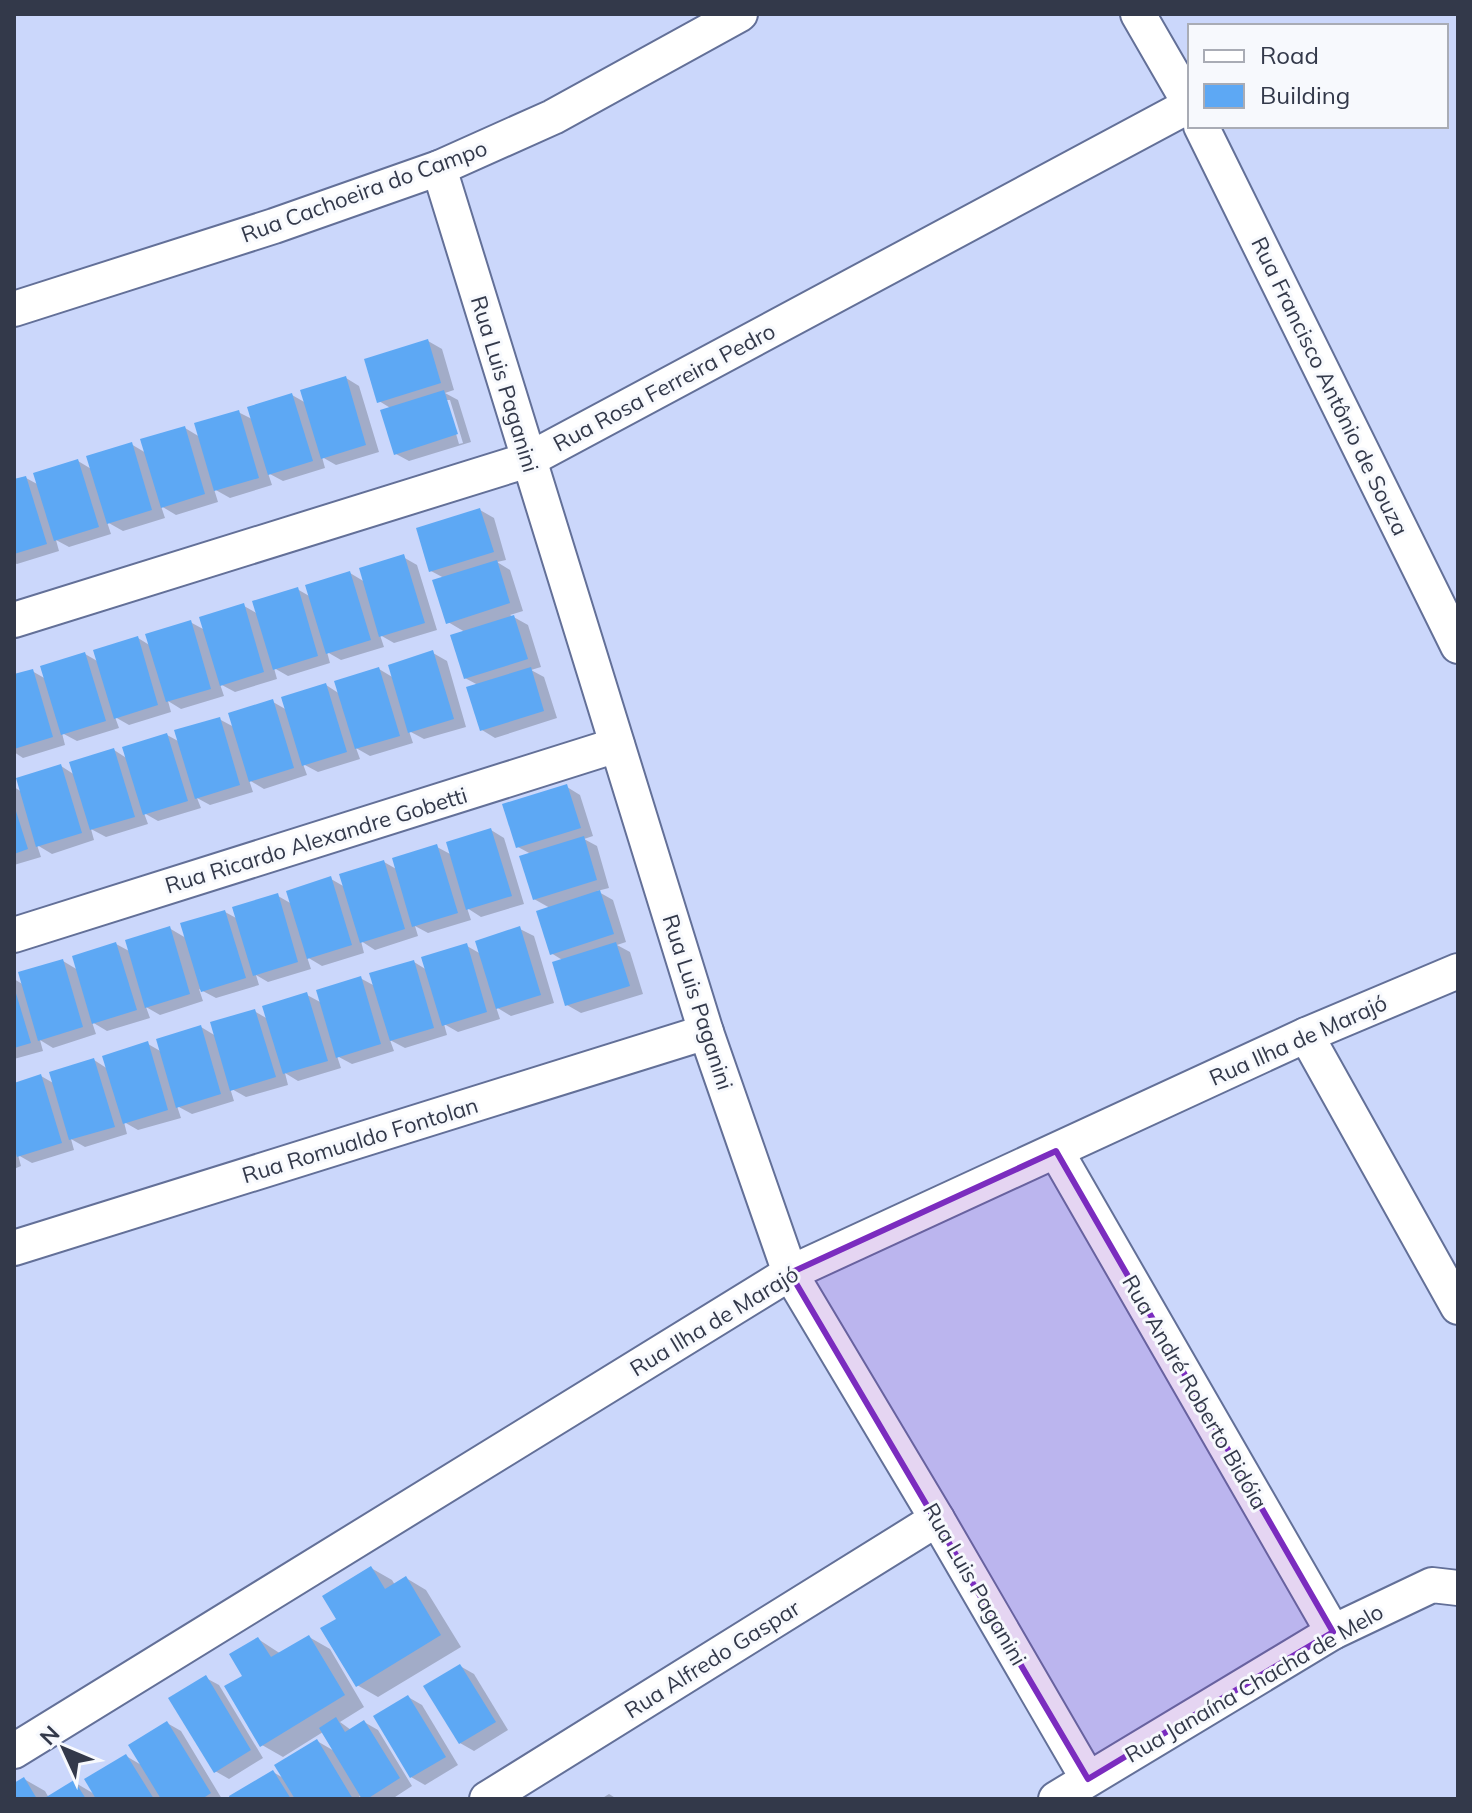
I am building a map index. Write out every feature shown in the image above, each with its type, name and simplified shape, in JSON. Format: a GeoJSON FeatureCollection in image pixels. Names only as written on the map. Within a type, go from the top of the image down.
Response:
{"type":"FeatureCollection","features":[{"type":"Feature","properties":{"kind":"street","name":"Rua Cachoeira do Campo"},"geometry":{"type":"LineString","coordinates":[[14,309],[274,226],[439,168],[553,117],[740,14]]}},
{"type":"Feature","properties":{"kind":"street"},"geometry":{"type":"LineString","coordinates":[[1138,14],[1188,101]]}},
{"type":"Feature","properties":{"kind":"street","name":"Rua Rosa Ferreira Pedro"},"geometry":{"type":"LineString","coordinates":[[14,620],[528,460],[1188,105]]}},
{"type":"Feature","properties":{"kind":"street","name":"Rua Francisco Antônio de Souza"},"geometry":{"type":"LineString","coordinates":[[1202,128],[1458,646]]}},
{"type":"Feature","properties":{"kind":"street","name":"Rua Luis Paganini"},"geometry":{"type":"LineString","coordinates":[[439,168],[706,1032],[790,1273],[1088,1779]]}},
{"type":"Feature","properties":{"kind":"street","name":"Rua Ricardo Alexandre Gobetti"},"geometry":{"type":"LineString","coordinates":[[14,935],[617,745]]}},
{"type":"Feature","properties":{"kind":"street","name":"Rua Ilha de Marajó"},"geometry":{"type":"LineString","coordinates":[[14,1751],[790,1273],[1306,1035],[1458,971]]}},
{"type":"Feature","properties":{"kind":"street","name":"Rua Romualdo Fontolan"},"geometry":{"type":"LineString","coordinates":[[14,1248],[706,1032]]}},
{"type":"Feature","properties":{"kind":"street"},"geometry":{"type":"LineString","coordinates":[[1306,1035],[1458,1307]]}},
{"type":"Feature","properties":{"kind":"street","name":"Rua André Roberto Bidóia"},"geometry":{"type":"LineString","coordinates":[[1056,1151],[1333,1632]]}},
{"type":"Feature","properties":{"kind":"street","name":"Rua Alfredo Gaspar"},"geometry":{"type":"LineString","coordinates":[[487,1799],[937,1519]]}},
{"type":"Feature","properties":{"kind":"street","name":"Rua Janaína Chacha de Melo"},"geometry":{"type":"LineString","coordinates":[[1056,1799],[1333,1632],[1432,1585],[1458,1588]]}},
{"type":"Feature","properties":{"kind":"highlighted area"},"geometry":{"type":"Polygon","coordinates":[[[1056,1151],[1333,1632],[1088,1779],[790,1273],[1056,1151]]]}},
{"type":"Feature","properties":{"kind":"building"},"geometry":{"type":"Polygon","coordinates":[[[428,339],[441,383],[377,403],[364,359],[428,339]]]}},
{"type":"Feature","properties":{"kind":"building"},"geometry":{"type":"Polygon","coordinates":[[[346,376],[366,445],[321,459],[300,390],[346,376]]]}},
{"type":"Feature","properties":{"kind":"building"},"geometry":{"type":"Polygon","coordinates":[[[444,390],[458,434],[394,455],[380,410],[444,390]]]}},
{"type":"Feature","properties":{"kind":"building"},"geometry":{"type":"Polygon","coordinates":[[[292,393],[313,461],[268,475],[247,407],[292,393]]]}},
{"type":"Feature","properties":{"kind":"building"},"geometry":{"type":"Polygon","coordinates":[[[239,410],[259,478],[214,491],[194,423],[239,410]]]}},
{"type":"Feature","properties":{"kind":"building"},"geometry":{"type":"Polygon","coordinates":[[[185,426],[205,494],[161,508],[140,439],[185,426]]]}},
{"type":"Feature","properties":{"kind":"building"},"geometry":{"type":"Polygon","coordinates":[[[132,442],[152,510],[107,524],[86,456],[132,442]]]}},
{"type":"Feature","properties":{"kind":"building"},"geometry":{"type":"Polygon","coordinates":[[[78,459],[99,527],[54,541],[33,473],[78,459]]]}},
{"type":"Feature","properties":{"kind":"building"},"geometry":{"type":"Polygon","coordinates":[[[26,476],[47,544],[14,554],[14,479],[26,476]]]}},
{"type":"Feature","properties":{"kind":"building"},"geometry":{"type":"Polygon","coordinates":[[[480,508],[494,552],[429,572],[416,528],[480,508]]]}},
{"type":"Feature","properties":{"kind":"building"},"geometry":{"type":"Polygon","coordinates":[[[404,554],[425,623],[379,637],[359,568],[404,554]]]}},
{"type":"Feature","properties":{"kind":"building"},"geometry":{"type":"Polygon","coordinates":[[[497,560],[510,603],[446,624],[432,580],[497,560]]]}},
{"type":"Feature","properties":{"kind":"building"},"geometry":{"type":"Polygon","coordinates":[[[350,571],[371,640],[326,654],[305,585],[350,571]]]}},
{"type":"Feature","properties":{"kind":"building"},"geometry":{"type":"Polygon","coordinates":[[[298,587],[318,656],[273,670],[252,601],[298,587]]]}},
{"type":"Feature","properties":{"kind":"building"},"geometry":{"type":"Polygon","coordinates":[[[244,603],[264,672],[220,686],[199,617],[244,603]]]}},
{"type":"Feature","properties":{"kind":"building"},"geometry":{"type":"Polygon","coordinates":[[[514,615],[528,659],[464,679],[450,635],[514,615]]]}},
{"type":"Feature","properties":{"kind":"building"},"geometry":{"type":"Polygon","coordinates":[[[191,620],[211,689],[166,702],[145,634],[191,620]]]}},
{"type":"Feature","properties":{"kind":"building"},"geometry":{"type":"Polygon","coordinates":[[[138,636],[158,705],[114,719],[93,650],[138,636]]]}},
{"type":"Feature","properties":{"kind":"building"},"geometry":{"type":"Polygon","coordinates":[[[433,650],[454,719],[408,733],[388,665],[433,650]]]}},
{"type":"Feature","properties":{"kind":"building"},"geometry":{"type":"Polygon","coordinates":[[[85,652],[106,721],[61,735],[40,666],[85,652]]]}},
{"type":"Feature","properties":{"kind":"building"},"geometry":{"type":"Polygon","coordinates":[[[379,667],[400,736],[355,749],[334,681],[379,667]]]}},
{"type":"Feature","properties":{"kind":"building"},"geometry":{"type":"Polygon","coordinates":[[[531,667],[544,711],[480,731],[466,687],[531,667]]]}},
{"type":"Feature","properties":{"kind":"building"},"geometry":{"type":"Polygon","coordinates":[[[33,669],[53,737],[14,749],[14,674],[33,669]]]}},
{"type":"Feature","properties":{"kind":"building"},"geometry":{"type":"Polygon","coordinates":[[[326,683],[347,752],[302,766],[281,697],[326,683]]]}},
{"type":"Feature","properties":{"kind":"building"},"geometry":{"type":"Polygon","coordinates":[[[273,699],[294,768],[249,782],[228,713],[273,699]]]}},
{"type":"Feature","properties":{"kind":"building"},"geometry":{"type":"Polygon","coordinates":[[[220,717],[240,785],[195,799],[174,730],[220,717]]]}},
{"type":"Feature","properties":{"kind":"building"},"geometry":{"type":"Polygon","coordinates":[[[167,733],[188,801],[143,815],[122,747],[167,733]]]}},
{"type":"Feature","properties":{"kind":"building"},"geometry":{"type":"Polygon","coordinates":[[[114,748],[135,817],[90,830],[69,762],[114,748]]]}},
{"type":"Feature","properties":{"kind":"building"},"geometry":{"type":"Polygon","coordinates":[[[61,764],[82,833],[36,847],[16,778],[61,764]]]}},
{"type":"Feature","properties":{"kind":"building"},"geometry":{"type":"Polygon","coordinates":[[[567,784],[581,828],[516,848],[502,804],[567,784]]]}},
{"type":"Feature","properties":{"kind":"building"},"geometry":{"type":"Polygon","coordinates":[[[14,805],[28,849],[14,854],[14,805]]]}},
{"type":"Feature","properties":{"kind":"building"},"geometry":{"type":"Polygon","coordinates":[[[491,828],[512,896],[466,910],[446,842],[491,828]]]}},
{"type":"Feature","properties":{"kind":"building"},"geometry":{"type":"Polygon","coordinates":[[[584,836],[597,880],[533,900],[519,856],[584,836]]]}},
{"type":"Feature","properties":{"kind":"building"},"geometry":{"type":"Polygon","coordinates":[[[437,844],[458,913],[412,927],[392,858],[437,844]]]}},
{"type":"Feature","properties":{"kind":"building"},"geometry":{"type":"Polygon","coordinates":[[[384,860],[405,929],[360,943],[339,874],[384,860]]]}},
{"type":"Feature","properties":{"kind":"building"},"geometry":{"type":"Polygon","coordinates":[[[331,876],[352,945],[307,959],[286,891],[331,876]]]}},
{"type":"Feature","properties":{"kind":"building"},"geometry":{"type":"Polygon","coordinates":[[[600,890],[614,934],[550,955],[536,911],[600,890]]]}},
{"type":"Feature","properties":{"kind":"building"},"geometry":{"type":"Polygon","coordinates":[[[278,893],[298,962],[253,976],[232,907],[278,893]]]}},
{"type":"Feature","properties":{"kind":"building"},"geometry":{"type":"Polygon","coordinates":[[[225,910],[246,978],[201,992],[180,923],[225,910]]]}},
{"type":"Feature","properties":{"kind":"building"},"geometry":{"type":"Polygon","coordinates":[[[170,926],[190,994],[145,1008],[125,940],[170,926]]]}},
{"type":"Feature","properties":{"kind":"building"},"geometry":{"type":"Polygon","coordinates":[[[520,926],[541,995],[496,1009],[475,941],[520,926]]]}},
{"type":"Feature","properties":{"kind":"building"},"geometry":{"type":"Polygon","coordinates":[[[116,942],[137,1010],[92,1024],[72,956],[116,942]]]}},
{"type":"Feature","properties":{"kind":"building"},"geometry":{"type":"Polygon","coordinates":[[[616,942],[630,986],[565,1006],[552,962],[616,942]]]}},
{"type":"Feature","properties":{"kind":"building"},"geometry":{"type":"Polygon","coordinates":[[[467,943],[487,1012],[442,1026],[421,957],[467,943]]]}},
{"type":"Feature","properties":{"kind":"building"},"geometry":{"type":"Polygon","coordinates":[[[63,959],[83,1027],[38,1041],[18,972],[63,959]]]}},
{"type":"Feature","properties":{"kind":"building"},"geometry":{"type":"Polygon","coordinates":[[[414,960],[434,1028],[390,1041],[369,973],[414,960]]]}},
{"type":"Feature","properties":{"kind":"building"},"geometry":{"type":"Polygon","coordinates":[[[361,976],[381,1044],[336,1058],[316,990],[361,976]]]}},
{"type":"Feature","properties":{"kind":"building"},"geometry":{"type":"Polygon","coordinates":[[[14,991],[31,1043],[14,1048],[14,991]]]}},
{"type":"Feature","properties":{"kind":"building"},"geometry":{"type":"Polygon","coordinates":[[[307,992],[328,1061],[283,1074],[262,1006],[307,992]]]}},
{"type":"Feature","properties":{"kind":"building"},"geometry":{"type":"Polygon","coordinates":[[[255,1009],[276,1077],[230,1091],[210,1022],[255,1009]]]}},
{"type":"Feature","properties":{"kind":"building"},"geometry":{"type":"Polygon","coordinates":[[[201,1025],[221,1094],[176,1108],[156,1039],[201,1025]]]}},
{"type":"Feature","properties":{"kind":"building"},"geometry":{"type":"Polygon","coordinates":[[[148,1041],[168,1110],[123,1124],[102,1056],[148,1041]]]}},
{"type":"Feature","properties":{"kind":"building"},"geometry":{"type":"Polygon","coordinates":[[[94,1058],[115,1127],[69,1140],[49,1072],[94,1058]]]}},
{"type":"Feature","properties":{"kind":"building"},"geometry":{"type":"Polygon","coordinates":[[[41,1074],[62,1143],[17,1157],[14,1147],[14,1083],[41,1074]]]}},
{"type":"Feature","properties":{"kind":"building"},"geometry":{"type":"Polygon","coordinates":[[[371,1566],[385,1589],[406,1576],[441,1635],[356,1687],[320,1628],[336,1619],[322,1596],[371,1566]]]}},
{"type":"Feature","properties":{"kind":"building"},"geometry":{"type":"Polygon","coordinates":[[[309,1635],[345,1695],[260,1747],[224,1686],[242,1676],[229,1654],[258,1637],[271,1657],[309,1635]]]}},
{"type":"Feature","properties":{"kind":"building"},"geometry":{"type":"Polygon","coordinates":[[[460,1664],[496,1722],[459,1744],[423,1686],[460,1664]]]}},
{"type":"Feature","properties":{"kind":"building"},"geometry":{"type":"Polygon","coordinates":[[[206,1675],[251,1750],[214,1773],[168,1698],[206,1675]]]}},
{"type":"Feature","properties":{"kind":"building"},"geometry":{"type":"Polygon","coordinates":[[[408,1695],[446,1757],[410,1778],[373,1716],[408,1695]]]}},
{"type":"Feature","properties":{"kind":"building"},"geometry":{"type":"Polygon","coordinates":[[[336,1717],[345,1732],[364,1720],[400,1778],[367,1799],[362,1799],[319,1728],[336,1717]]]}},
{"type":"Feature","properties":{"kind":"building"},"geometry":{"type":"Polygon","coordinates":[[[167,1721],[211,1793],[202,1799],[161,1799],[128,1745],[167,1721]]]}},
{"type":"Feature","properties":{"kind":"building"},"geometry":{"type":"Polygon","coordinates":[[[317,1739],[353,1799],[295,1799],[274,1765],[317,1739]]]}},
{"type":"Feature","properties":{"kind":"building"},"geometry":{"type":"Polygon","coordinates":[[[126,1754],[154,1799],[96,1799],[84,1779],[126,1754]]]}},
{"type":"Feature","properties":{"kind":"building"},"geometry":{"type":"Polygon","coordinates":[[[273,1770],[291,1799],[230,1799],[229,1796],[273,1770]]]}},
{"type":"Feature","properties":{"kind":"building"},"geometry":{"type":"Polygon","coordinates":[[[24,1777],[37,1799],[14,1799],[14,1783],[24,1777]]]}},
{"type":"Feature","properties":{"kind":"building"},"geometry":{"type":"Polygon","coordinates":[[[74,1780],[86,1799],[43,1799],[74,1780]]]}}]}
